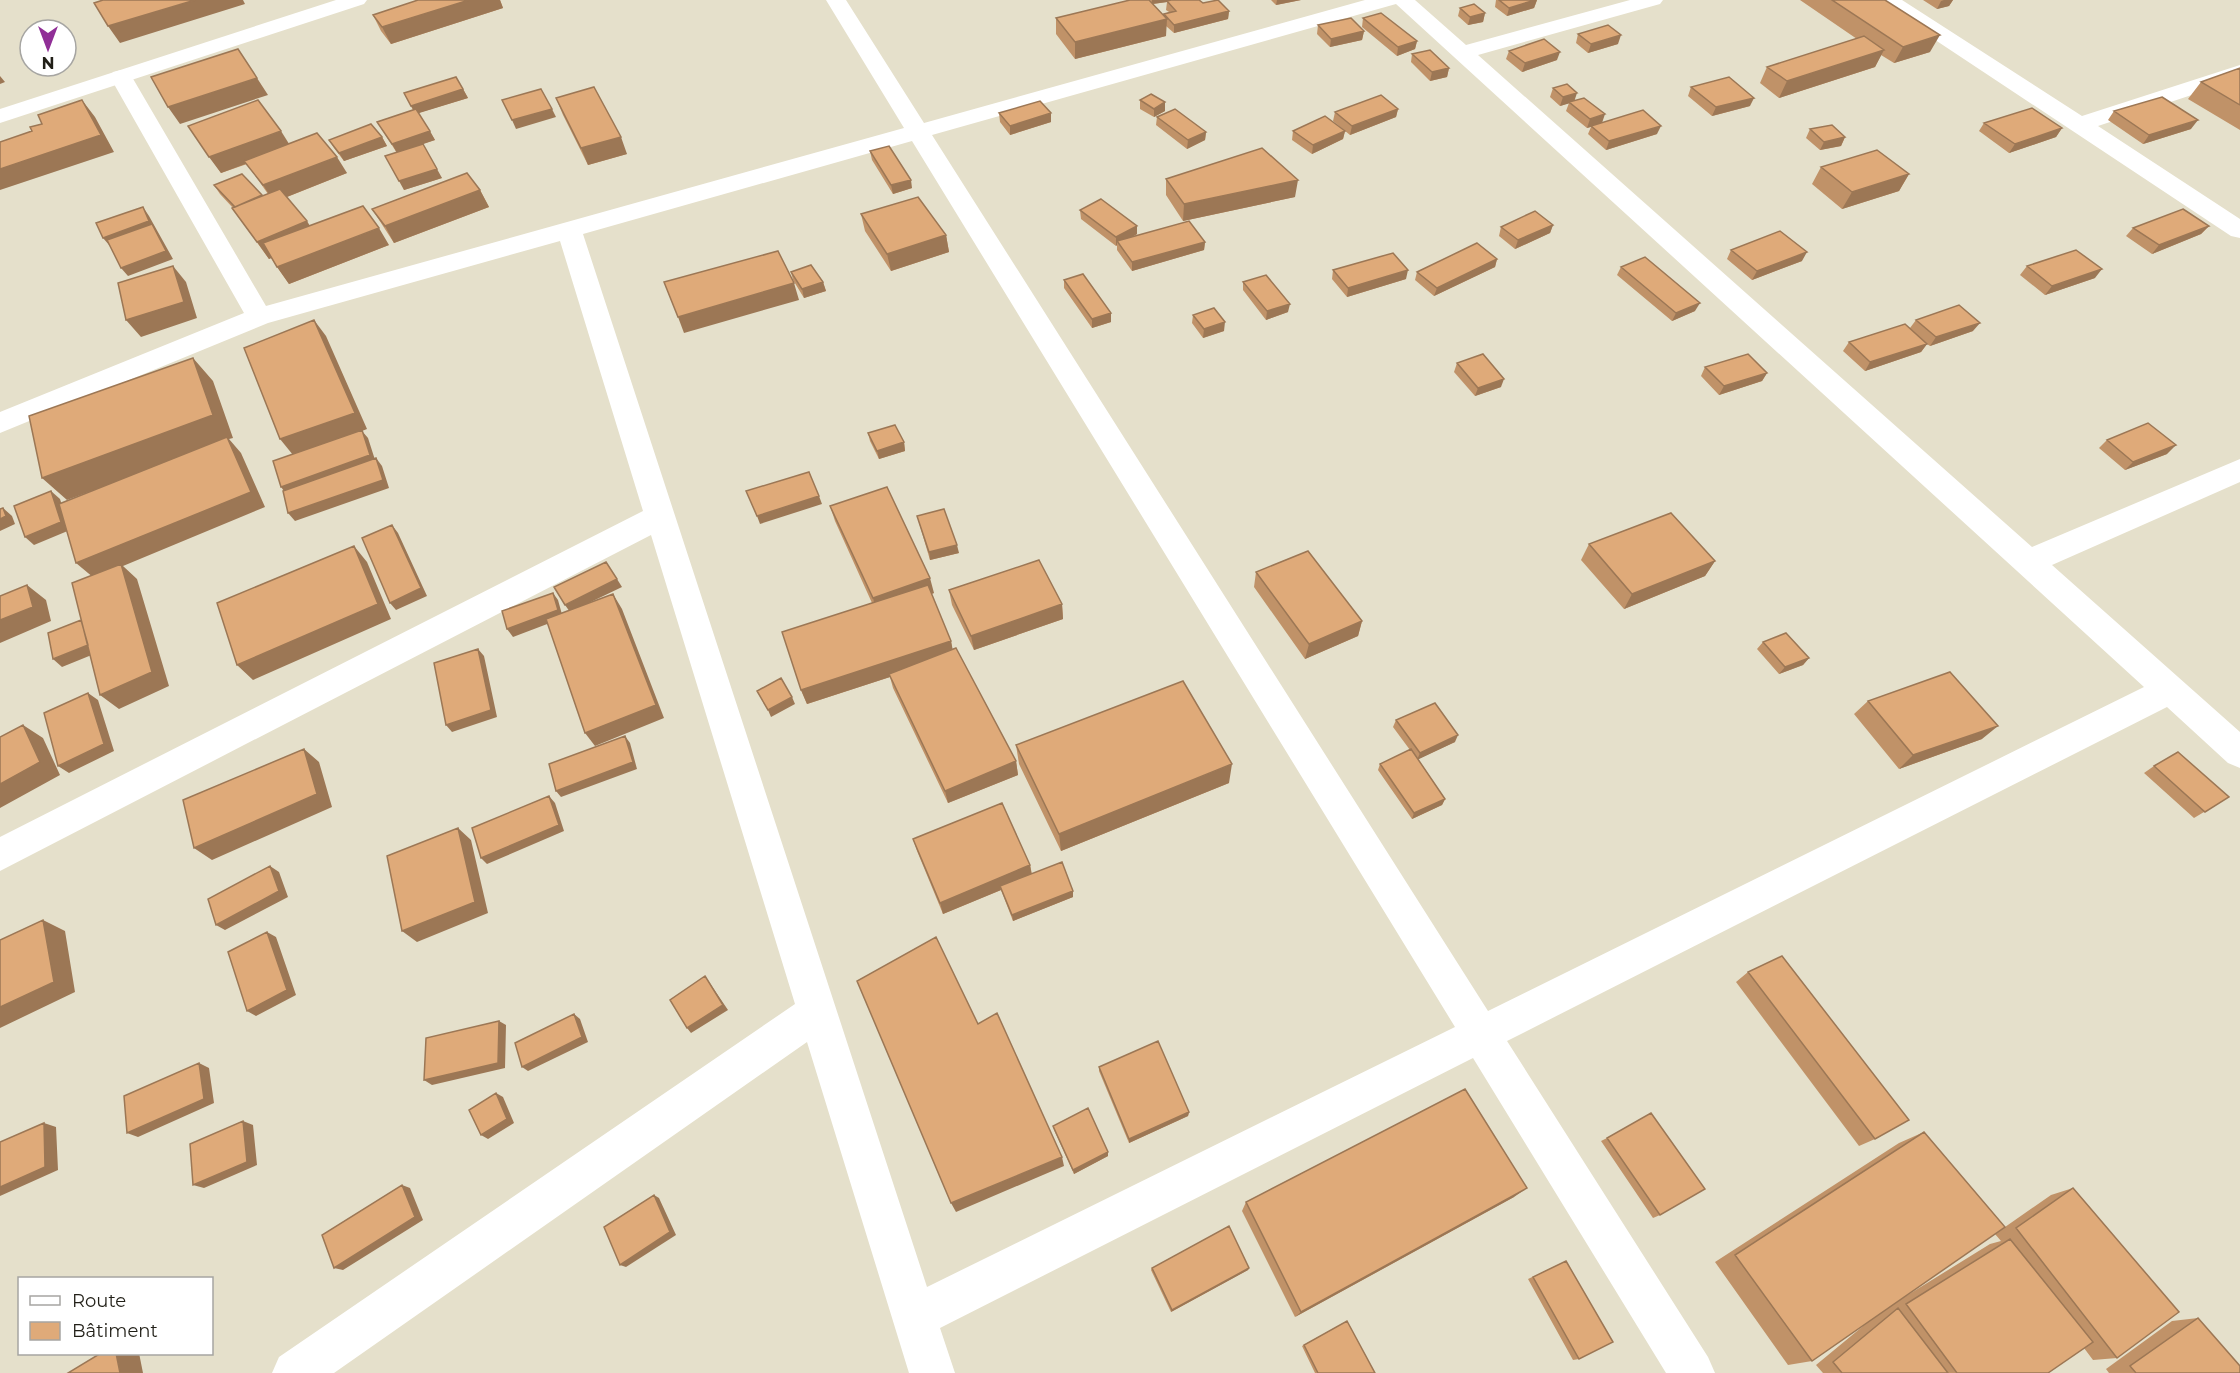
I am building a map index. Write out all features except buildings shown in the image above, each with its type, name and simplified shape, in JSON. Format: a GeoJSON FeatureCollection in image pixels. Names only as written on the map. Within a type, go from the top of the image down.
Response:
{"type":"FeatureCollection","features":[{"type":"Feature","properties":{"kind":"street"},"geometry":{"type":"LineString","coordinates":[[0,116],[357,0]]}},
{"type":"Feature","properties":{"kind":"street"},"geometry":{"type":"LineString","coordinates":[[836,0],[1692,1373]]}},
{"type":"Feature","properties":{"kind":"street"},"geometry":{"type":"LineString","coordinates":[[0,423],[260,317],[1388,0]]}},
{"type":"Feature","properties":{"kind":"street"},"geometry":{"type":"LineString","coordinates":[[1403,0],[2240,753]]}},
{"type":"Feature","properties":{"kind":"street"},"geometry":{"type":"LineString","coordinates":[[1462,53],[1653,0]]}},
{"type":"Feature","properties":{"kind":"street"},"geometry":{"type":"LineString","coordinates":[[1888,0],[2240,230]]}},
{"type":"Feature","properties":{"kind":"street"},"geometry":{"type":"LineString","coordinates":[[2079,125],[2240,72]]}},
{"type":"Feature","properties":{"kind":"street"},"geometry":{"type":"LineString","coordinates":[[121,77],[260,317]]}},
{"type":"Feature","properties":{"kind":"street"},"geometry":{"type":"LineString","coordinates":[[569,230],[932,1373]]}},
{"type":"Feature","properties":{"kind":"street"},"geometry":{"type":"LineString","coordinates":[[2028,562],[2240,470]]}},
{"type":"Feature","properties":{"kind":"street"},"geometry":{"type":"LineString","coordinates":[[0,855],[660,516]]}},
{"type":"Feature","properties":{"kind":"street"},"geometry":{"type":"LineString","coordinates":[[914,1317],[2170,690]]}},
{"type":"Feature","properties":{"kind":"street"},"geometry":{"type":"LineString","coordinates":[[295,1373],[818,1012]]}}]}
